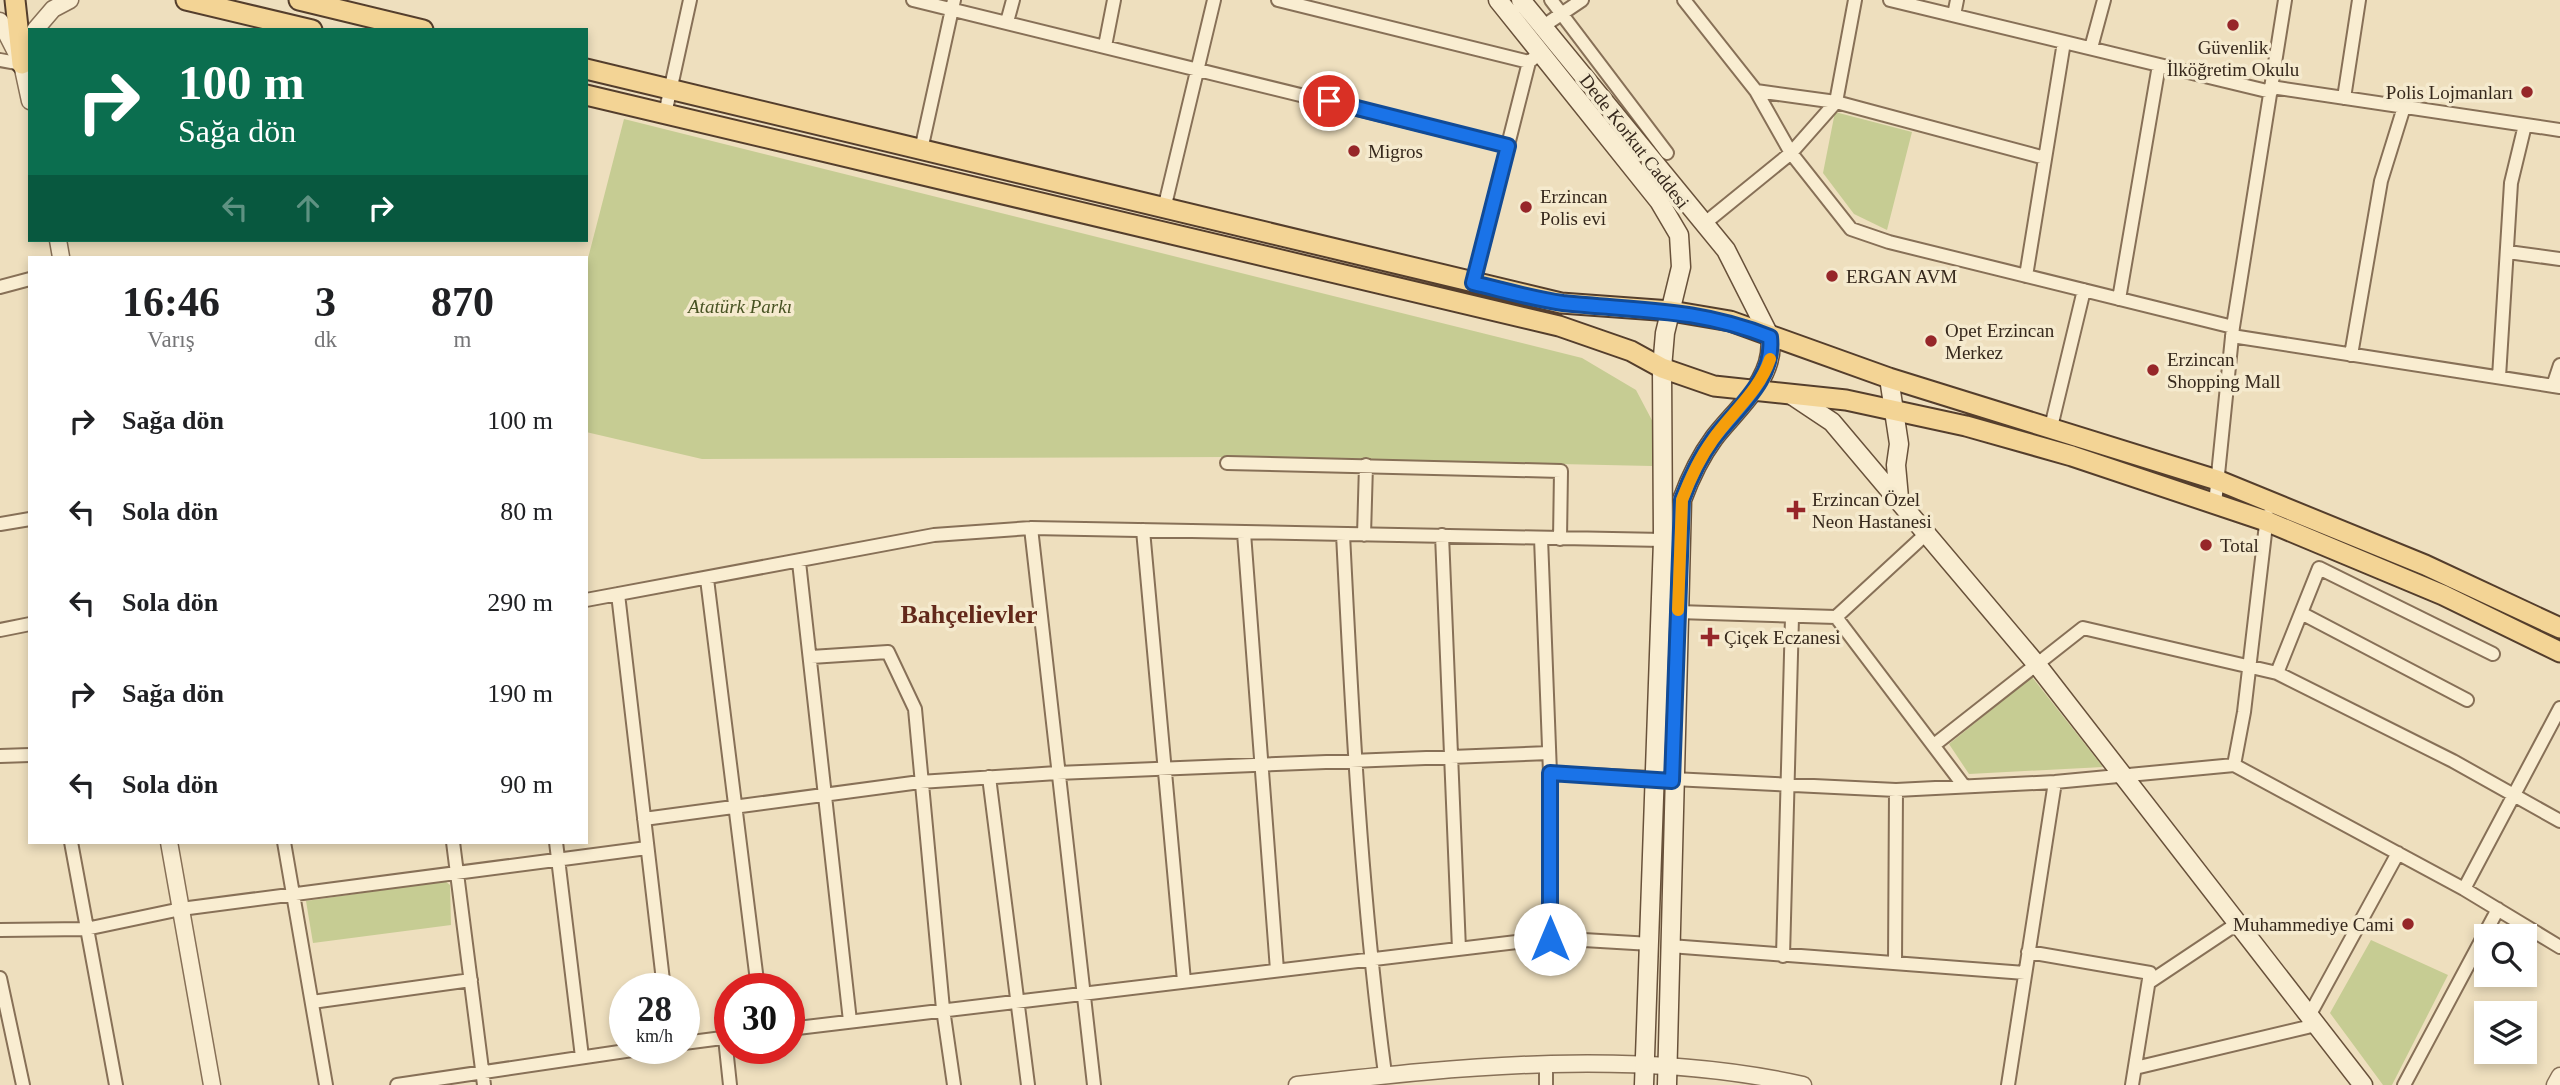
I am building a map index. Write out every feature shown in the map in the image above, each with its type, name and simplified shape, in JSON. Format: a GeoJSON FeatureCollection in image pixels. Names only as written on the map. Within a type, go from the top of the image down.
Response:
{"type":"FeatureCollection","features":[{"type":"Feature","properties":{"kind":"main road"},"geometry":{"type":"LineString","coordinates":[[15,0],[22,64]]}},
{"type":"Feature","properties":{"kind":"main road"},"geometry":{"type":"LineString","coordinates":[[186,0],[304,28]]}},
{"type":"Feature","properties":{"kind":"main road"},"geometry":{"type":"LineString","coordinates":[[299,0],[355,7],[417,28]]}},
{"type":"Feature","properties":{"kind":"main road","name":"Dede Korkut Caddesi"},"geometry":{"type":"LineString","coordinates":[[1498,0],[1534,58],[1659,201],[1679,235],[1681,267],[1662,368],[1663,540],[1644,1085]]}},
{"type":"Feature","properties":{"kind":"main road","name":"Dede Korkut Caddesi"},"geometry":{"type":"LineString","coordinates":[[1521,0],[1661,174],[1727,250],[1770,337]]}},
{"type":"Feature","properties":{"kind":"main road"},"geometry":{"type":"LineString","coordinates":[[588,70],[1561,303],[1671,311],[1730,321],[1889,378],[2051,426],[2217,480],[2425,565],[2560,628]]}},
{"type":"Feature","properties":{"kind":"main road"},"geometry":{"type":"LineString","coordinates":[[588,95],[1559,326],[1631,351],[1662,368],[1714,386],[1846,400],[2072,456],[2266,521],[2443,595],[2560,652]]}},
{"type":"Feature","properties":{"kind":"main road"},"geometry":{"type":"LineString","coordinates":[[1667,1085],[1672,781],[1682,500],[1692,473],[1713,439],[1766,371],[1772,352],[1770,337]]}},
{"type":"Feature","properties":{"kind":"main road"},"geometry":{"type":"LineString","coordinates":[[1889,378],[1895,410],[1899,499]]}},
{"type":"Feature","properties":{"kind":"main road"},"geometry":{"type":"LineString","coordinates":[[1793,396],[1832,422],[2038,666],[2126,776],[2363,1085]]}},
{"type":"Feature","properties":{"kind":"street"},"geometry":{"type":"LineString","coordinates":[[36,28],[40,20],[70,0]]}},
{"type":"Feature","properties":{"kind":"street"},"geometry":{"type":"LineString","coordinates":[[665,114],[690,0]]}},
{"type":"Feature","properties":{"kind":"street"},"geometry":{"type":"LineString","coordinates":[[913,0],[953,5],[1007,22],[1508,146]]}},
{"type":"Feature","properties":{"kind":"street"},"geometry":{"type":"LineString","coordinates":[[1007,22],[1013,0]]}},
{"type":"Feature","properties":{"kind":"street"},"geometry":{"type":"LineString","coordinates":[[1105,46],[1114,0]]}},
{"type":"Feature","properties":{"kind":"street"},"geometry":{"type":"LineString","coordinates":[[1164,209],[1214,0]]}},
{"type":"Feature","properties":{"kind":"street"},"geometry":{"type":"LineString","coordinates":[[1278,0],[1534,58],[1473,283]]}},
{"type":"Feature","properties":{"kind":"street"},"geometry":{"type":"LineString","coordinates":[[1550,0],[1667,153]]}},
{"type":"Feature","properties":{"kind":"street"},"geometry":{"type":"LineString","coordinates":[[1542,27],[1582,0]]}},
{"type":"Feature","properties":{"kind":"street"},"geometry":{"type":"LineString","coordinates":[[1684,0],[1756,91],[1791,153],[1851,229],[1889,242],[2119,299],[2232,331],[2351,355],[2557,386],[2560,365]]}},
{"type":"Feature","properties":{"kind":"street"},"geometry":{"type":"LineString","coordinates":[[1706,223],[1791,153],[1836,102],[1855,0]]}},
{"type":"Feature","properties":{"kind":"street"},"geometry":{"type":"LineString","coordinates":[[1890,0],[2271,90],[2560,130]]}},
{"type":"Feature","properties":{"kind":"street"},"geometry":{"type":"LineString","coordinates":[[1954,15],[1957,0]]}},
{"type":"Feature","properties":{"kind":"street"},"geometry":{"type":"LineString","coordinates":[[2091,48],[2104,0]]}},
{"type":"Feature","properties":{"kind":"street"},"geometry":{"type":"LineString","coordinates":[[2215,504],[2232,331],[2286,0]]}},
{"type":"Feature","properties":{"kind":"street"},"geometry":{"type":"LineString","coordinates":[[2344,98],[2359,0]]}},
{"type":"Feature","properties":{"kind":"street"},"geometry":{"type":"LineString","coordinates":[[921,150],[953,5]]}},
{"type":"Feature","properties":{"kind":"street"},"geometry":{"type":"LineString","coordinates":[[0,21],[22,64],[28,92]]}},
{"type":"Feature","properties":{"kind":"street"},"geometry":{"type":"LineString","coordinates":[[2026,276],[2064,42]]}},
{"type":"Feature","properties":{"kind":"street"},"geometry":{"type":"LineString","coordinates":[[22,64],[28,47]]}},
{"type":"Feature","properties":{"kind":"street"},"geometry":{"type":"LineString","coordinates":[[0,60],[22,64]]}},
{"type":"Feature","properties":{"kind":"street"},"geometry":{"type":"LineString","coordinates":[[2119,299],[2159,65]]}},
{"type":"Feature","properties":{"kind":"street"},"geometry":{"type":"LineString","coordinates":[[1756,91],[1836,102],[2045,158]]}},
{"type":"Feature","properties":{"kind":"street"},"geometry":{"type":"LineString","coordinates":[[2351,355],[2381,181],[2404,107]]}},
{"type":"Feature","properties":{"kind":"street"},"geometry":{"type":"LineString","coordinates":[[2499,377],[2511,183],[2525,125]]}},
{"type":"Feature","properties":{"kind":"street"},"geometry":{"type":"LineString","coordinates":[[2508,252],[2560,259]]}},
{"type":"Feature","properties":{"kind":"street"},"geometry":{"type":"LineString","coordinates":[[0,287],[28,280]]}},
{"type":"Feature","properties":{"kind":"street"},"geometry":{"type":"LineString","coordinates":[[2051,426],[2084,290]]}},
{"type":"Feature","properties":{"kind":"street"},"geometry":{"type":"LineString","coordinates":[[1227,463],[1366,464],[1561,471],[1560,539]]}},
{"type":"Feature","properties":{"kind":"street"},"geometry":{"type":"LineString","coordinates":[[1364,535],[1366,464]]}},
{"type":"Feature","properties":{"kind":"street"},"geometry":{"type":"LineString","coordinates":[[2234,765],[2270,502]]}},
{"type":"Feature","properties":{"kind":"street"},"geometry":{"type":"LineString","coordinates":[[1,519],[28,519]]}},
{"type":"Feature","properties":{"kind":"street"},"geometry":{"type":"LineString","coordinates":[[588,600],[934,535],[1031,528],[1663,540]]}},
{"type":"Feature","properties":{"kind":"street"},"geometry":{"type":"LineString","coordinates":[[1031,528],[1094,1085]]}},
{"type":"Feature","properties":{"kind":"street"},"geometry":{"type":"LineString","coordinates":[[1143,530],[1184,981]]}},
{"type":"Feature","properties":{"kind":"street"},"geometry":{"type":"LineString","coordinates":[[1244,533],[1277,970]]}},
{"type":"Feature","properties":{"kind":"street"},"geometry":{"type":"LineString","coordinates":[[1678,611],[1836,617],[1927,533]]}},
{"type":"Feature","properties":{"kind":"street"},"geometry":{"type":"LineString","coordinates":[[1343,534],[1354,762],[1370,959],[1385,1074]]}},
{"type":"Feature","properties":{"kind":"street"},"geometry":{"type":"LineString","coordinates":[[1442,535],[1459,949]]}},
{"type":"Feature","properties":{"kind":"street"},"geometry":{"type":"LineString","coordinates":[[1541,538],[1550,773],[1550,939]]}},
{"type":"Feature","properties":{"kind":"street"},"geometry":{"type":"LineString","coordinates":[[799,562],[850,1021]]}},
{"type":"Feature","properties":{"kind":"street"},"geometry":{"type":"LineString","coordinates":[[2277,673],[2319,568],[2493,654]]}},
{"type":"Feature","properties":{"kind":"street"},"geometry":{"type":"LineString","coordinates":[[707,579],[756,973]]}},
{"type":"Feature","properties":{"kind":"street"},"geometry":{"type":"LineString","coordinates":[[618,594],[662,973]]}},
{"type":"Feature","properties":{"kind":"street"},"geometry":{"type":"LineString","coordinates":[[2301,613],[2467,700]]}},
{"type":"Feature","properties":{"kind":"street"},"geometry":{"type":"LineString","coordinates":[[1783,956],[1792,617]]}},
{"type":"Feature","properties":{"kind":"street"},"geometry":{"type":"LineString","coordinates":[[1836,617],[1964,786]]}},
{"type":"Feature","properties":{"kind":"street"},"geometry":{"type":"LineString","coordinates":[[0,630],[28,624]]}},
{"type":"Feature","properties":{"kind":"street"},"geometry":{"type":"LineString","coordinates":[[1934,745],[2083,628],[2277,673],[2453,761],[2560,821]]}},
{"type":"Feature","properties":{"kind":"street"},"geometry":{"type":"LineString","coordinates":[[811,657],[888,652],[915,709],[943,1009],[954,1085]]}},
{"type":"Feature","properties":{"kind":"street"},"geometry":{"type":"LineString","coordinates":[[2464,888],[2560,708]]}},
{"type":"Feature","properties":{"kind":"street"},"geometry":{"type":"LineString","coordinates":[[644,819],[920,782],[1164,768],[1549,753]]}},
{"type":"Feature","properties":{"kind":"street"},"geometry":{"type":"LineString","coordinates":[[0,756],[28,755]]}},
{"type":"Feature","properties":{"kind":"street"},"geometry":{"type":"LineString","coordinates":[[1550,773],[1896,790],[2055,782],[2234,765],[2464,888],[2560,947]]}},
{"type":"Feature","properties":{"kind":"street"},"geometry":{"type":"LineString","coordinates":[[989,777],[1028,1085]]}},
{"type":"Feature","properties":{"kind":"street"},"geometry":{"type":"LineString","coordinates":[[2008,1085],[2055,782]]}},
{"type":"Feature","properties":{"kind":"street"},"geometry":{"type":"LineString","coordinates":[[1895,963],[1896,790]]}},
{"type":"Feature","properties":{"kind":"street"},"geometry":{"type":"LineString","coordinates":[[71,844],[116,1085]]}},
{"type":"Feature","properties":{"kind":"street"},"geometry":{"type":"LineString","coordinates":[[169,844],[212,1085]]}},
{"type":"Feature","properties":{"kind":"street"},"geometry":{"type":"LineString","coordinates":[[284,844],[326,1085]]}},
{"type":"Feature","properties":{"kind":"street"},"geometry":{"type":"LineString","coordinates":[[453,844],[484,1085]]}},
{"type":"Feature","properties":{"kind":"street"},"geometry":{"type":"LineString","coordinates":[[556,844],[582,1057]]}},
{"type":"Feature","properties":{"kind":"street"},"geometry":{"type":"LineString","coordinates":[[0,930],[86,929],[181,909],[647,848]]}},
{"type":"Feature","properties":{"kind":"street"},"geometry":{"type":"LineString","coordinates":[[2135,1068],[2313,1020],[2398,853]]}},
{"type":"Feature","properties":{"kind":"street"},"geometry":{"type":"LineString","coordinates":[[2404,1085],[2498,909]]}},
{"type":"Feature","properties":{"kind":"street"},"geometry":{"type":"LineString","coordinates":[[2151,981],[2238,923]]}},
{"type":"Feature","properties":{"kind":"street"},"geometry":{"type":"LineString","coordinates":[[805,1027],[1550,939],[1651,944]]}},
{"type":"Feature","properties":{"kind":"street"},"geometry":{"type":"LineString","coordinates":[[1670,946],[2025,973]]}},
{"type":"Feature","properties":{"kind":"street"},"geometry":{"type":"LineString","coordinates":[[2028,951],[2150,973],[2151,981],[2132,1085]]}},
{"type":"Feature","properties":{"kind":"street"},"geometry":{"type":"LineString","coordinates":[[0,978],[23,1085]]}},
{"type":"Feature","properties":{"kind":"street"},"geometry":{"type":"LineString","coordinates":[[312,1002],[471,980]]}},
{"type":"Feature","properties":{"kind":"street"},"geometry":{"type":"LineString","coordinates":[[397,1085],[609,1053]]}},
{"type":"Feature","properties":{"kind":"street"},"geometry":{"type":"LineString","coordinates":[[729,1064],[730,1085]]}},
{"type":"Feature","properties":{"kind":"street"},"geometry":{"type":"LineString","coordinates":[[1546,1064],[1546,1085]]}},
{"type":"Feature","properties":{"kind":"street"},"geometry":{"type":"LineString","coordinates":[[1297,1085],[1323,1084],[1385,1074],[1546,1064],[1645,1064],[1803,1085]]}},
{"type":"Feature","properties":{"kind":"street"},"geometry":{"type":"LineString","coordinates":[[2555,1085],[2560,1076]]}},
{"type":"Feature","properties":{"kind":"green space"},"geometry":{"type":"Polygon","coordinates":[[[1835,112],[1912,132],[1887,230],[1854,214],[1823,173],[1835,112]]]}},
{"type":"Feature","properties":{"kind":"green space","name":"Atatürk Parkı"},"geometry":{"type":"Polygon","coordinates":[[[624,119],[1582,358],[1636,390],[1655,426],[1652,466],[1227,457],[702,459],[588,432],[588,258],[624,119]]]}},
{"type":"Feature","properties":{"kind":"green space"},"geometry":{"type":"Polygon","coordinates":[[[2032,677],[2103,767],[1969,774],[1949,744],[2032,677]]]}},
{"type":"Feature","properties":{"kind":"green space"},"geometry":{"type":"Polygon","coordinates":[[[445,881],[450,885],[451,925],[313,943],[306,901],[445,881]]]}},
{"type":"Feature","properties":{"kind":"green space"},"geometry":{"type":"Polygon","coordinates":[[[2371,940],[2448,975],[2392,1085],[2383,1085],[2330,1013],[2371,940]]]}},
{"type":"Feature","properties":{"kind":"slow traffic"},"geometry":{"type":"LineString","coordinates":[[1678,610],[1682,500],[1692,473],[1713,439],[1753,391],[1770,359]]}},
{"type":"Feature","properties":{"kind":"place","name":"Güvenlik İlköğretim Okulu"},"geometry":{"type":"Point","coordinates":[2233,25]}},
{"type":"Feature","properties":{"kind":"place","name":"Polis Lojmanları"},"geometry":{"type":"Point","coordinates":[2527,92]}},
{"type":"Feature","properties":{"kind":"place","name":"Migros"},"geometry":{"type":"Point","coordinates":[1354,151]}},
{"type":"Feature","properties":{"kind":"place","name":"Erzincan Polis evi"},"geometry":{"type":"Point","coordinates":[1526,207]}},
{"type":"Feature","properties":{"kind":"place","name":"ERGAN AVM"},"geometry":{"type":"Point","coordinates":[1832,276]}},
{"type":"Feature","properties":{"kind":"place","name":"Opet Erzincan Merkez"},"geometry":{"type":"Point","coordinates":[1931,341]}},
{"type":"Feature","properties":{"kind":"place","name":"Erzincan Shopping Mall"},"geometry":{"type":"Point","coordinates":[2153,370]}},
{"type":"Feature","properties":{"kind":"place","name":"Erzincan Özel Neon Hastanesi"},"geometry":{"type":"Point","coordinates":[1796,510]}},
{"type":"Feature","properties":{"kind":"place","name":"Total"},"geometry":{"type":"Point","coordinates":[2206,545]}},
{"type":"Feature","properties":{"kind":"place","name":"Çiçek Eczanesi"},"geometry":{"type":"Point","coordinates":[1710,637]}},
{"type":"Feature","properties":{"kind":"place","name":"Muhammediye Cami"},"geometry":{"type":"Point","coordinates":[2408,924]}},
{"type":"Feature","properties":{"kind":"district","name":"Bahçelievler"},"geometry":{"type":"Point","coordinates":[969,614]}},
{"type":"Feature","properties":{"kind":"route"},"geometry":{"type":"LineString","coordinates":[[1329,101],[1508,146],[1473,283],[1561,303],[1671,311],[1730,321],[1770,337],[1772,352],[1766,371],[1713,439],[1692,473],[1682,500],[1672,781],[1550,773],[1550,939]]}}]}
